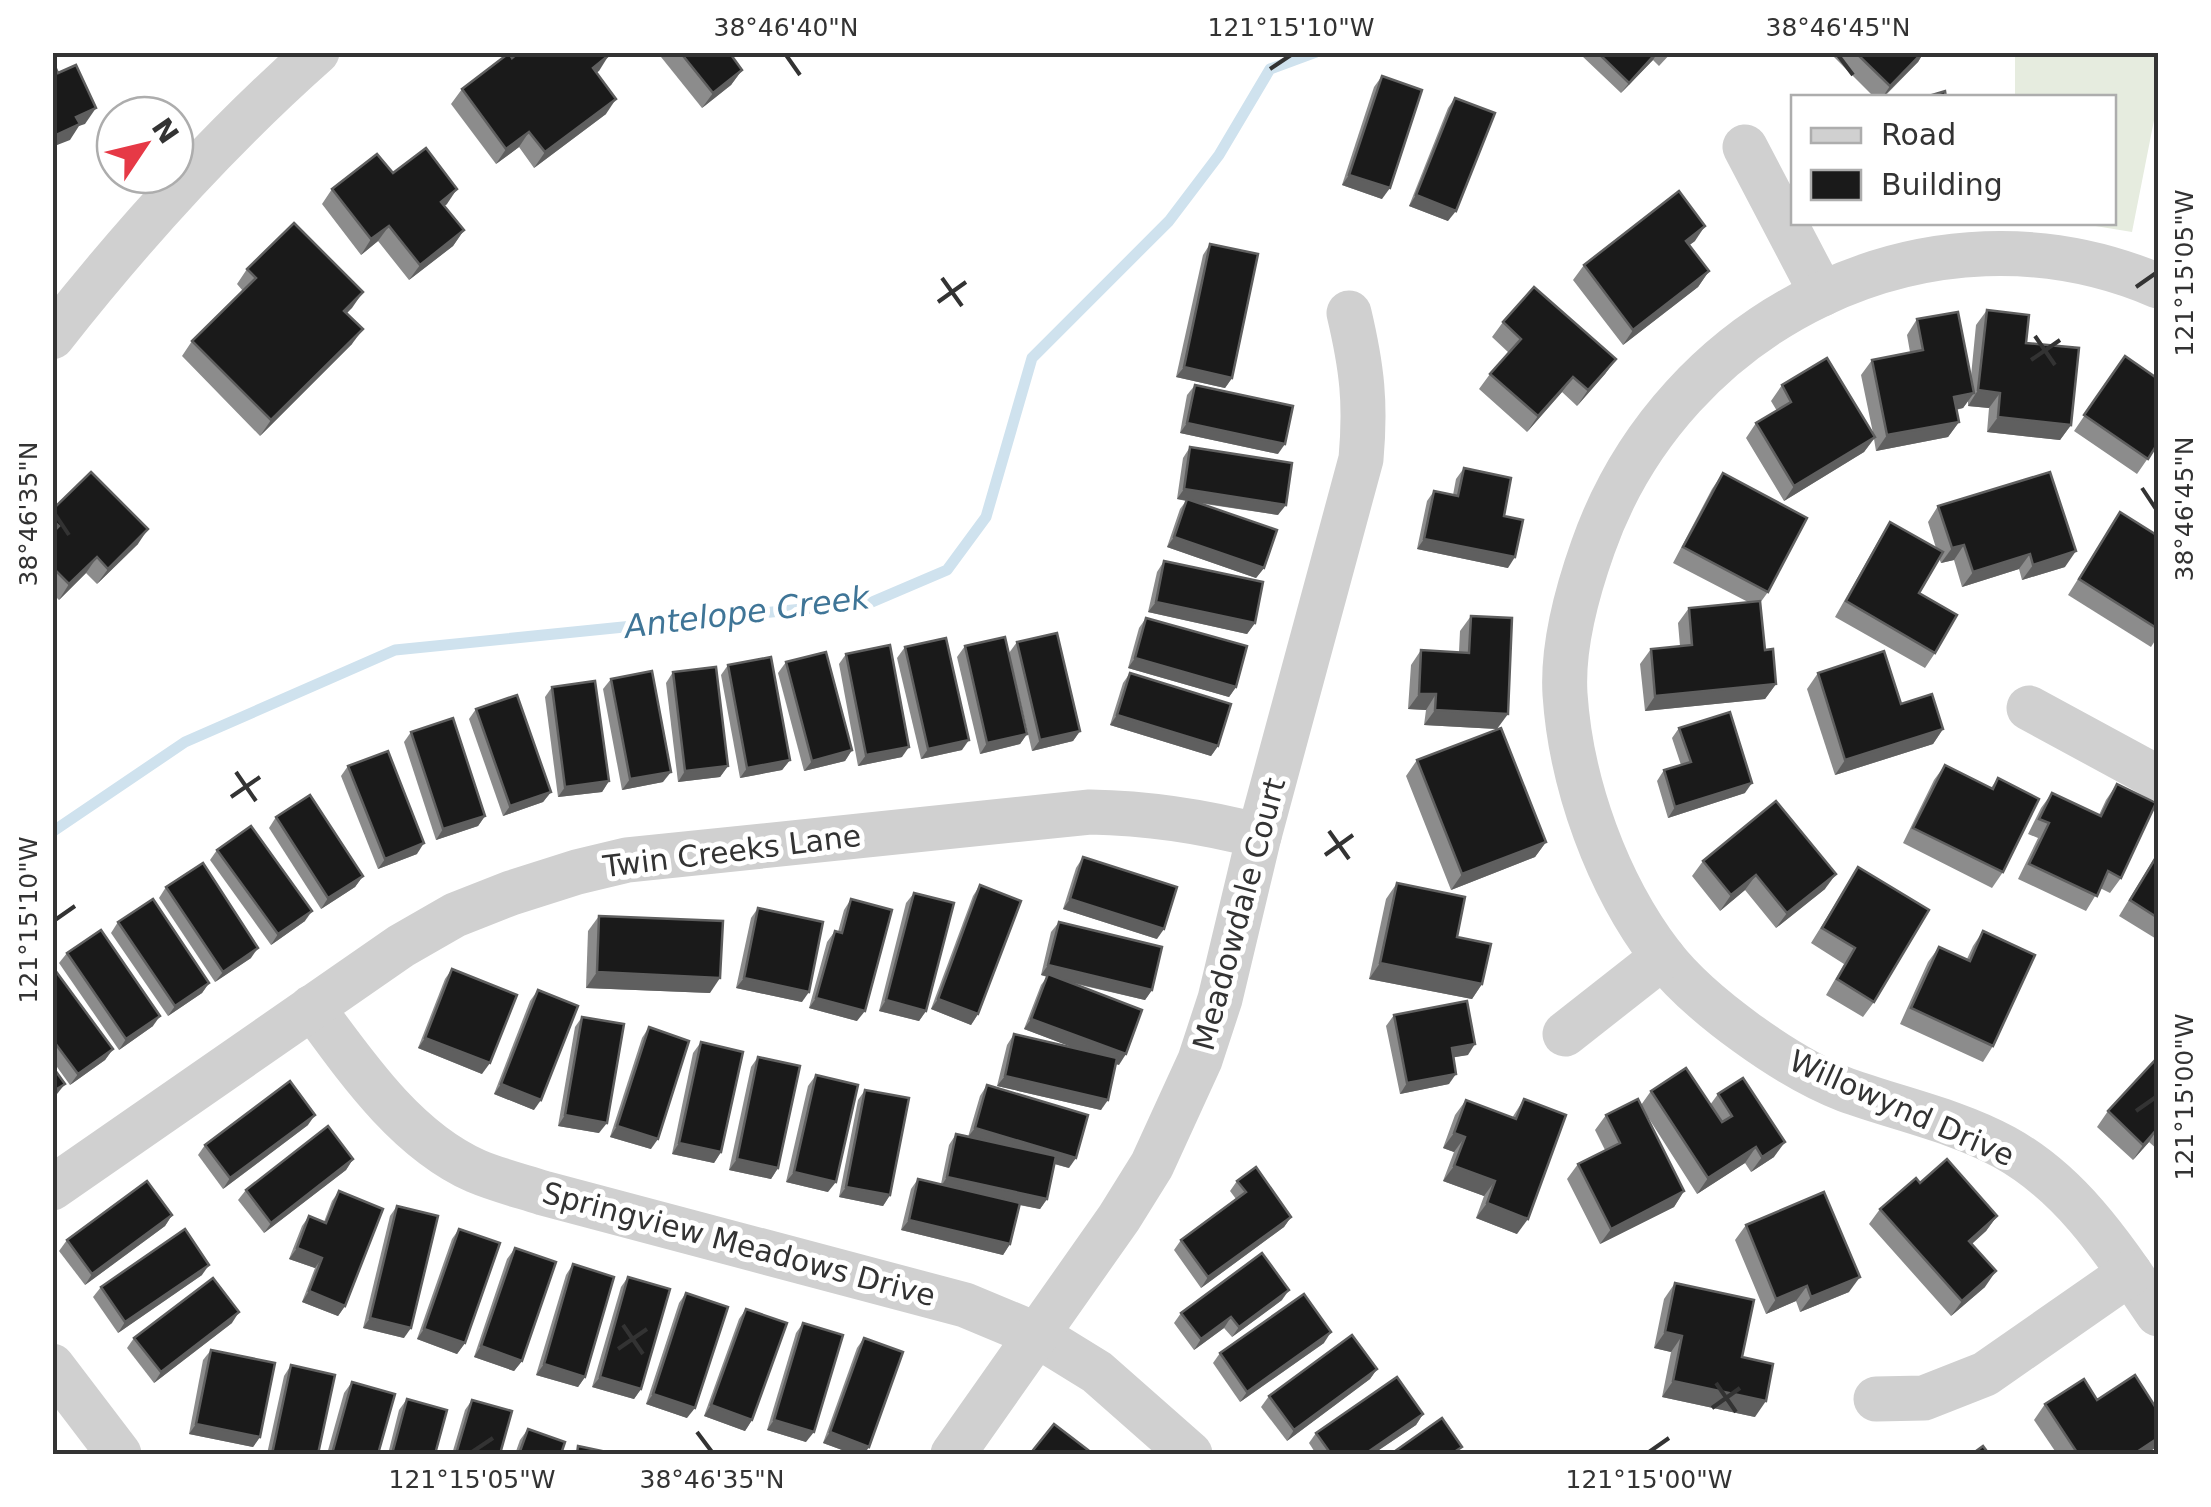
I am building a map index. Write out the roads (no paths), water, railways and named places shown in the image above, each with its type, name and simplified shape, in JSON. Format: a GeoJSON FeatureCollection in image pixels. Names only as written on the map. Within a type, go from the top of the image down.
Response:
{"type":"FeatureCollection","features":[{"type":"Feature","properties":{"kind":"street"},"geometry":{"type":"LineString","coordinates":[[52,337],[112,260],[189,174],[316,52]]}},
{"type":"Feature","properties":{"kind":"street"},"geometry":{"type":"LineString","coordinates":[[1746,147],[1822,294]]}},
{"type":"Feature","properties":{"kind":"street","name":"Willowynd Drive"},"geometry":{"type":"LineString","coordinates":[[2158,286],[2078,262],[2010,255],[1950,255],[1885,268],[1766,323],[1718,360],[1680,399],[1642,447],[1608,505],[1570,629],[1565,691],[1574,756],[1595,829],[1620,888],[1663,957],[1724,1015],[1788,1062],[1844,1089],[1944,1121],[2004,1147],[2034,1168],[2092,1220],[2158,1314]]}},
{"type":"Feature","properties":{"kind":"street","name":"Meadowdale Court"},"geometry":{"type":"LineString","coordinates":[[953,1454],[1152,1165],[1178,1113],[1220,999],[1259,836],[1361,458],[1366,411],[1361,363],[1349,314]]}},
{"type":"Feature","properties":{"kind":"street"},"geometry":{"type":"LineString","coordinates":[[2030,708],[2158,778]]}},
{"type":"Feature","properties":{"kind":"street","name":"Twin Creeks Lane"},"geometry":{"type":"LineString","coordinates":[[52,1188],[401,946],[455,915],[576,872],[627,860],[1090,812],[1144,812],[1198,820],[1259,836]]}},
{"type":"Feature","properties":{"kind":"street"},"geometry":{"type":"LineString","coordinates":[[1565,1034],[1663,957]]}},
{"type":"Feature","properties":{"kind":"street","name":"Springview Meadows Drive"},"geometry":{"type":"LineString","coordinates":[[312,1007],[381,1098],[422,1136],[474,1170],[542,1193],[965,1304],[1038,1335],[1096,1372],[1190,1454]]}},
{"type":"Feature","properties":{"kind":"street"},"geometry":{"type":"LineString","coordinates":[[1876,1399],[1924,1398],[1985,1374],[2130,1273]]}},
{"type":"Feature","properties":{"kind":"street"},"geometry":{"type":"LineString","coordinates":[[52,1366],[119,1454]]}},
{"type":"Feature","properties":{"kind":"waterway","name":"Antelope Creek"},"geometry":{"type":"LineString","coordinates":[[52,832],[185,742],[395,650],[872,602],[947,570],[986,517],[1032,358],[1169,221],[1219,155],[1270,69],[1316,52]]}}]}
